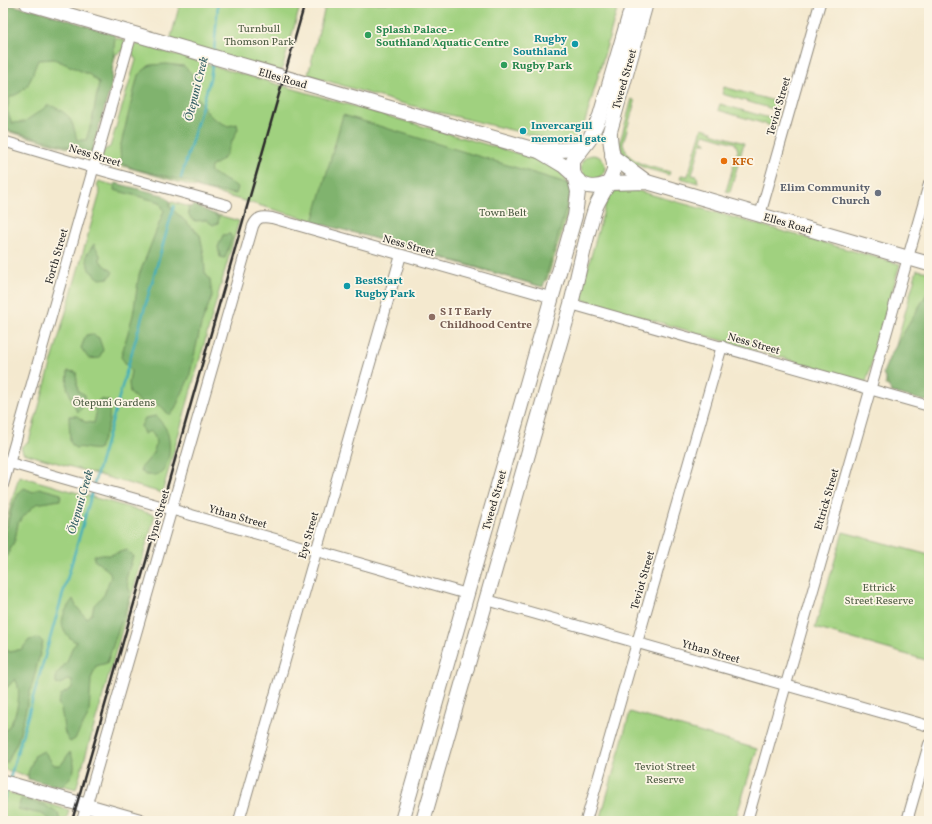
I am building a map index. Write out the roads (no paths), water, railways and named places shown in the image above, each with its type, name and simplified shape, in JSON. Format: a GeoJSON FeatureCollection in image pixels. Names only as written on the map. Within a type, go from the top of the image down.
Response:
{"type":"FeatureCollection","features":[{"type":"Feature","properties":{"kind":"main road","name":"Elles Road"},"geometry":{"type":"LineString","coordinates":[[27,3],[206,56],[539,151],[564,166],[574,176]]}},
{"type":"Feature","properties":{"kind":"main road","name":"Tweed Street"},"geometry":{"type":"LineString","coordinates":[[402,821],[576,208],[578,192],[574,176],[573,161],[600,116],[633,3]]}},
{"type":"Feature","properties":{"kind":"main road","name":"Tweed Street"},"geometry":{"type":"LineString","coordinates":[[423,821],[571,304],[595,208],[613,173],[610,142],[614,116],[646,3]]}},
{"type":"Feature","properties":{"kind":"main road"},"geometry":{"type":"LineString","coordinates":[[582,148],[599,147],[612,156]]}},
{"type":"Feature","properties":{"kind":"main road","name":"Elles Road"},"geometry":{"type":"LineString","coordinates":[[539,151],[582,148]]}},
{"type":"Feature","properties":{"kind":"main road","name":"Elles Road"},"geometry":{"type":"LineString","coordinates":[[612,156],[647,182]]}},
{"type":"Feature","properties":{"kind":"main road"},"geometry":{"type":"LineString","coordinates":[[574,176],[581,183],[591,187],[607,183]]}},
{"type":"Feature","properties":{"kind":"main road","name":"Elles Road"},"geometry":{"type":"LineString","coordinates":[[607,183],[647,182],[929,264]]}},
{"type":"Feature","properties":{"kind":"main road"},"geometry":{"type":"LineString","coordinates":[[551,299],[557,303],[561,302],[575,289]]}},
{"type":"Feature","properties":{"kind":"main road"},"geometry":{"type":"LineString","coordinates":[[467,594],[479,590],[492,582]]}},
{"type":"Feature","properties":{"kind":"main road"},"geometry":{"type":"LineString","coordinates":[[462,611],[477,602],[487,600]]}},
{"type":"Feature","properties":{"kind":"main road"},"geometry":{"type":"LineString","coordinates":[[9,784],[140,821]]}},
{"type":"Feature","properties":{"kind":"street","name":"Teviot Street"},"geometry":{"type":"LineString","coordinates":[[760,215],[820,3]]}},
{"type":"Feature","properties":{"kind":"street","name":"Forth Street"},"geometry":{"type":"LineString","coordinates":[[3,485],[6,462],[94,167],[132,33]]}},
{"type":"Feature","properties":{"kind":"street","name":"Ness Street"},"geometry":{"type":"LineString","coordinates":[[3,141],[227,205]]}},
{"type":"Feature","properties":{"kind":"street","name":"Ettrick Street"},"geometry":{"type":"LineString","coordinates":[[747,821],[929,184]]}},
{"type":"Feature","properties":{"kind":"street","name":"Ness Street"},"geometry":{"type":"LineString","coordinates":[[259,218],[272,218],[543,295],[551,299]]}},
{"type":"Feature","properties":{"kind":"street","name":"Tyne Street"},"geometry":{"type":"LineString","coordinates":[[82,821],[253,226],[259,218]]}},
{"type":"Feature","properties":{"kind":"street","name":"Eye Street"},"geometry":{"type":"LineString","coordinates":[[239,821],[401,255]]}},
{"type":"Feature","properties":{"kind":"street","name":"Ness Street"},"geometry":{"type":"LineString","coordinates":[[571,304],[929,406]]}},
{"type":"Feature","properties":{"kind":"street","name":"Teviot Street"},"geometry":{"type":"LineString","coordinates":[[586,821],[722,346]]}},
{"type":"Feature","properties":{"kind":"street","name":"Ythan Street"},"geometry":{"type":"LineString","coordinates":[[6,462],[467,594]]}},
{"type":"Feature","properties":{"kind":"street","name":"Ythan Street"},"geometry":{"type":"LineString","coordinates":[[487,600],[929,726]]}},
{"type":"Feature","properties":{"kind":"street"},"geometry":{"type":"LineString","coordinates":[[907,821],[929,744]]}},
{"type":"Feature","properties":{"kind":"waterway","name":"Ōtepuni Creek"},"geometry":{"type":"LineString","coordinates":[[214,52],[218,3]]}},
{"type":"Feature","properties":{"kind":"waterway","name":"Ōtepuni Creek"},"geometry":{"type":"LineString","coordinates":[[181,178],[210,79],[213,61]]}},
{"type":"Feature","properties":{"kind":"waterway","name":"Ōtepuni Creek"},"geometry":{"type":"LineString","coordinates":[[94,484],[174,206]]}},
{"type":"Feature","properties":{"kind":"waterway","name":"Ōtepuni Creek"},"geometry":{"type":"LineString","coordinates":[[10,778],[93,489]]}},
{"type":"Feature","properties":{"kind":"waterway","name":"Ōtepuni Creek"},"geometry":{"type":"LineString","coordinates":[[3,803],[7,787]]}},
{"type":"Feature","properties":{"kind":"railway"},"geometry":{"type":"LineString","coordinates":[[72,821],[305,3]]}},
{"type":"Feature","properties":{"kind":"place","name":"Splash Palace - Southland Aquatic Centre"},"geometry":{"type":"Point","coordinates":[368,35]}},
{"type":"Feature","properties":{"kind":"place","name":"Rugby Southland"},"geometry":{"type":"Point","coordinates":[575,44]}},
{"type":"Feature","properties":{"kind":"place","name":"Rugby Park"},"geometry":{"type":"Point","coordinates":[504,65]}},
{"type":"Feature","properties":{"kind":"place","name":"Invercargill memorial gate"},"geometry":{"type":"Point","coordinates":[523,131]}},
{"type":"Feature","properties":{"kind":"place","name":"KFC"},"geometry":{"type":"Point","coordinates":[724,161]}},
{"type":"Feature","properties":{"kind":"place","name":"Elim Community Church"},"geometry":{"type":"Point","coordinates":[878,193]}},
{"type":"Feature","properties":{"kind":"place","name":"BestStart Rugby Park"},"geometry":{"type":"Point","coordinates":[347,286]}},
{"type":"Feature","properties":{"kind":"place","name":"S I T Early Childhood Centre"},"geometry":{"type":"Point","coordinates":[432,317]}},
{"type":"Feature","properties":{"kind":"park label","name":"Turnbull Thomson Park"},"geometry":{"type":"Point","coordinates":[259,34]}},
{"type":"Feature","properties":{"kind":"park label","name":"Town Belt"},"geometry":{"type":"Point","coordinates":[503,212]}},
{"type":"Feature","properties":{"kind":"park label","name":"Ōtepuni Gardens"},"geometry":{"type":"Point","coordinates":[114,402]}},
{"type":"Feature","properties":{"kind":"park label","name":"Ettrick Street Reserve"},"geometry":{"type":"Point","coordinates":[879,593]}},
{"type":"Feature","properties":{"kind":"park label","name":"Teviot Street Reserve"},"geometry":{"type":"Point","coordinates":[665,772]}}]}
